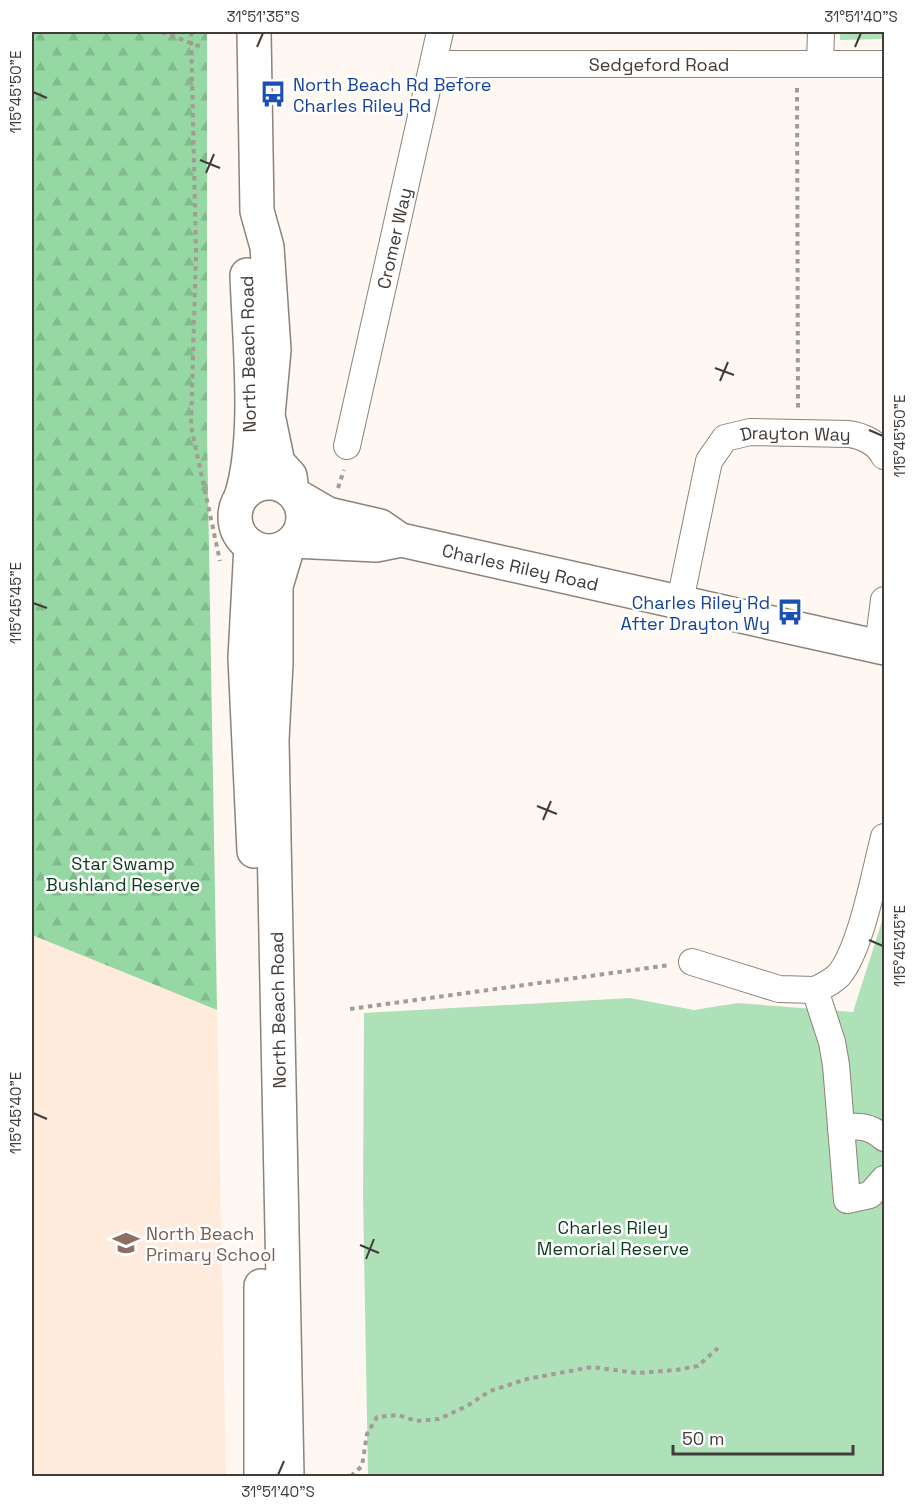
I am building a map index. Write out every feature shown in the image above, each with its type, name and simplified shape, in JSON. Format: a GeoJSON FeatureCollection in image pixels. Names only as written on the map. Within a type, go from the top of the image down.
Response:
{"type":"FeatureCollection","features":[{"type":"Feature","properties":{"kind":"main road","name":"North Beach Road"},"geometry":{"type":"LineString","coordinates":[[255,32],[257,211],[267,247],[273,350],[268,415],[278,463],[290,476],[294,494],[302,507],[303,519],[291,543],[276,586],[272,740],[287,1476]]}},
{"type":"Feature","properties":{"kind":"main road","name":"North Beach Road"},"geometry":{"type":"LineString","coordinates":[[257,211],[246,250],[251,386],[249,456],[247,479],[235,519],[243,539],[251,546],[252,572],[246,658],[256,918],[263,1457],[261,1476]]}},
{"type":"Feature","properties":{"kind":"main road"},"geometry":{"type":"LineString","coordinates":[[241,497],[249,489],[271,482],[294,494]]}},
{"type":"Feature","properties":{"kind":"main road","name":"Charles Riley Road"},"geometry":{"type":"LineString","coordinates":[[294,494],[328,514],[380,526],[401,540],[881,647]]}},
{"type":"Feature","properties":{"kind":"main road","name":"Charles Riley Road"},"geometry":{"type":"LineString","coordinates":[[291,543],[376,545],[401,540]]}},
{"type":"Feature","properties":{"kind":"main road"},"geometry":{"type":"LineString","coordinates":[[251,546],[270,551],[291,543]]}},
{"type":"Feature","properties":{"kind":"street","name":"Cromer Way"},"geometry":{"type":"LineString","coordinates":[[346,446],[440,32]]}},
{"type":"Feature","properties":{"kind":"street"},"geometry":{"type":"LineString","coordinates":[[808,64],[821,32]]}},
{"type":"Feature","properties":{"kind":"street","name":"Sedgeford Road"},"geometry":{"type":"LineString","coordinates":[[434,64],[885,64]]}},
{"type":"Feature","properties":{"kind":"street","name":"Drayton Way"},"geometry":{"type":"LineString","coordinates":[[680,601],[709,461],[725,438],[750,432],[861,436],[882,451],[885,456]]}},
{"type":"Feature","properties":{"kind":"street"},"geometry":{"type":"LineString","coordinates":[[881,647],[885,600]]}},
{"type":"Feature","properties":{"kind":"street"},"geometry":{"type":"LineString","coordinates":[[692,962],[779,989],[815,990],[831,982],[845,966],[856,940],[885,837]]}},
{"type":"Feature","properties":{"kind":"street"},"geometry":{"type":"LineString","coordinates":[[815,990],[832,1042],[847,1200],[870,1195],[885,1179]]}},
{"type":"Feature","properties":{"kind":"street"},"geometry":{"type":"LineString","coordinates":[[841,1128],[858,1125],[870,1128],[885,1138]]}},
{"type":"Feature","properties":{"kind":"path"},"geometry":{"type":"LineString","coordinates":[[162,32],[204,48]]}},
{"type":"Feature","properties":{"kind":"path"},"geometry":{"type":"LineString","coordinates":[[191,32],[196,253],[191,426],[220,563]]}},
{"type":"Feature","properties":{"kind":"path"},"geometry":{"type":"LineString","coordinates":[[798,433],[808,64]]}},
{"type":"Feature","properties":{"kind":"path"},"geometry":{"type":"LineString","coordinates":[[350,1009],[692,962]]}},
{"type":"Feature","properties":{"kind":"path"},"geometry":{"type":"LineString","coordinates":[[351,1476],[362,1467],[367,1434],[377,1418],[398,1415],[416,1421],[439,1419],[467,1406],[490,1390],[527,1379],[592,1367],[637,1373],[698,1366],[718,1348]]}},
{"type":"Feature","properties":{"kind":"shaded area","name":"North Beach Primary School"},"geometry":{"type":"Polygon","coordinates":[[[32,935],[217,1010],[226,1476],[32,1476],[32,935]]]}},
{"type":"Feature","properties":{"kind":"green space","name":"Star Swamp Bushland Reserve"},"geometry":{"type":"Polygon","coordinates":[[[32,32],[207,32],[207,433],[217,1010],[32,935],[32,32]]]}},
{"type":"Feature","properties":{"kind":"green space"},"geometry":{"type":"Polygon","coordinates":[[[840,32],[884,32],[884,39],[840,40],[840,32]]]}},
{"type":"Feature","properties":{"kind":"green space","name":"Charles Riley Memorial Reserve"},"geometry":{"type":"Polygon","coordinates":[[[884,915],[884,1476],[368,1476],[363,1195],[364,1013],[630,998],[694,1010],[738,1003],[853,1012],[884,915]]]}},
{"type":"Feature","properties":{"kind":"place","name":"North Beach Rd Before Charles Riley Rd"},"geometry":{"type":"Point","coordinates":[273,94]}},
{"type":"Feature","properties":{"kind":"place","name":"Charles Riley Rd After Drayton Wy"},"geometry":{"type":"Point","coordinates":[790,612]}},
{"type":"Feature","properties":{"kind":"place","name":"North Beach Primary School"},"geometry":{"type":"Point","coordinates":[126,1243]}}]}
